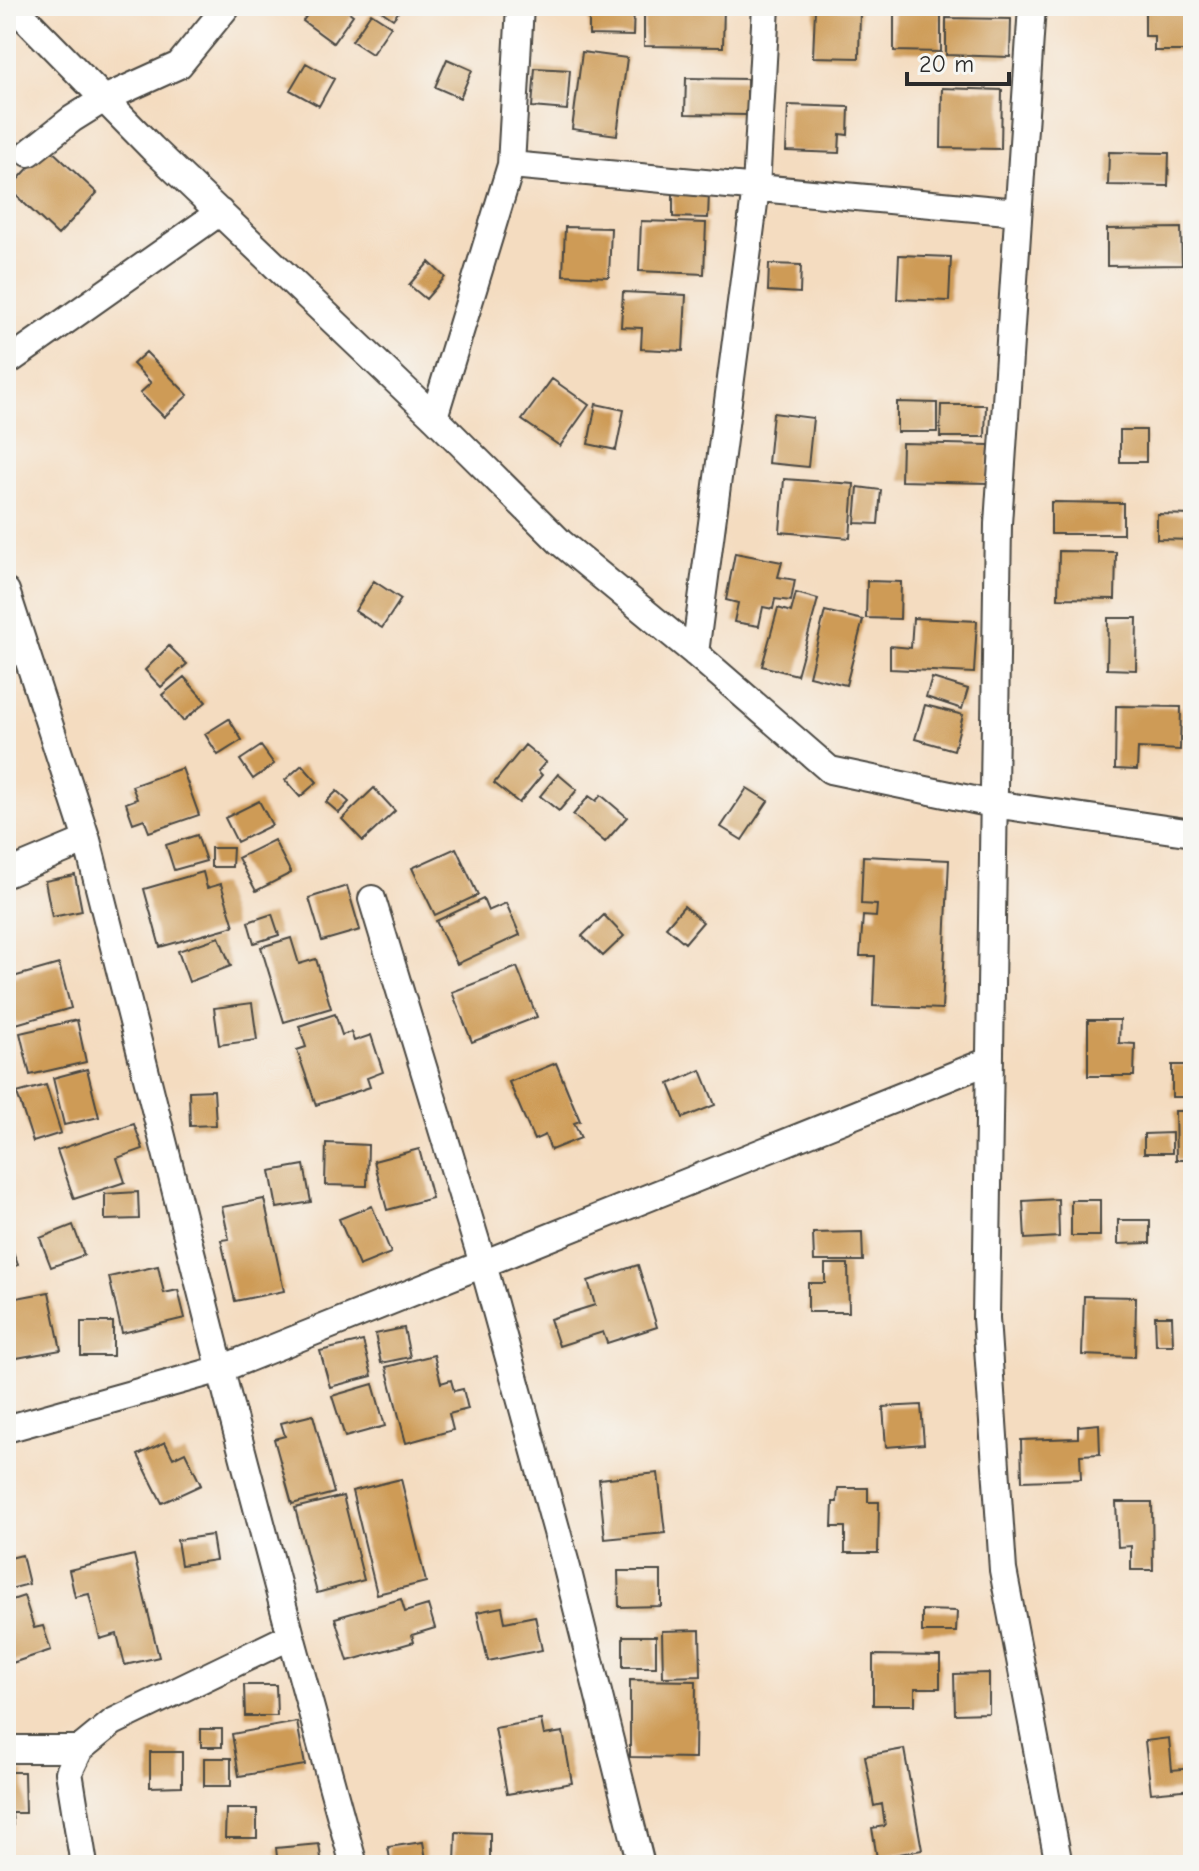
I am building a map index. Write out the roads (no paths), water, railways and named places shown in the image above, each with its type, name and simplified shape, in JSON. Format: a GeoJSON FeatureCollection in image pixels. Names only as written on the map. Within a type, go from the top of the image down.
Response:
{"type":"FeatureCollection","features":[{"type":"Feature","properties":{"kind":"street"},"geometry":{"type":"LineString","coordinates":[[13,6],[152,148],[560,542],[830,770],[993,804],[1193,833]]}},
{"type":"Feature","properties":{"kind":"street"},"geometry":{"type":"LineString","coordinates":[[29,153],[72,119],[104,99],[179,65],[227,6]]}},
{"type":"Feature","properties":{"kind":"street"},"geometry":{"type":"LineString","coordinates":[[434,417],[511,165],[520,6]]}},
{"type":"Feature","properties":{"kind":"street"},"geometry":{"type":"LineString","coordinates":[[695,653],[756,188],[766,6]]}},
{"type":"Feature","properties":{"kind":"street"},"geometry":{"type":"LineString","coordinates":[[1032,6],[998,524],[986,1318],[1003,1570],[1059,1865]]}},
{"type":"Feature","properties":{"kind":"street"},"geometry":{"type":"LineString","coordinates":[[511,165],[1018,212]]}},
{"type":"Feature","properties":{"kind":"street"},"geometry":{"type":"LineString","coordinates":[[6,363],[220,212]]}},
{"type":"Feature","properties":{"kind":"street"},"geometry":{"type":"LineString","coordinates":[[6,591],[87,840],[221,1369],[354,1865]]}},
{"type":"Feature","properties":{"kind":"street"},"geometry":{"type":"LineString","coordinates":[[6,874],[87,840]]}},
{"type":"Feature","properties":{"kind":"street"},"geometry":{"type":"LineString","coordinates":[[372,899],[483,1264],[567,1568],[641,1865]]}},
{"type":"Feature","properties":{"kind":"street"},"geometry":{"type":"LineString","coordinates":[[6,1429],[221,1369],[989,1061]]}},
{"type":"Feature","properties":{"kind":"street"},"geometry":{"type":"LineString","coordinates":[[84,1865],[69,1772],[80,1749],[113,1722],[291,1636]]}},
{"type":"Feature","properties":{"kind":"street"},"geometry":{"type":"LineString","coordinates":[[6,1749],[80,1749]]}}]}
